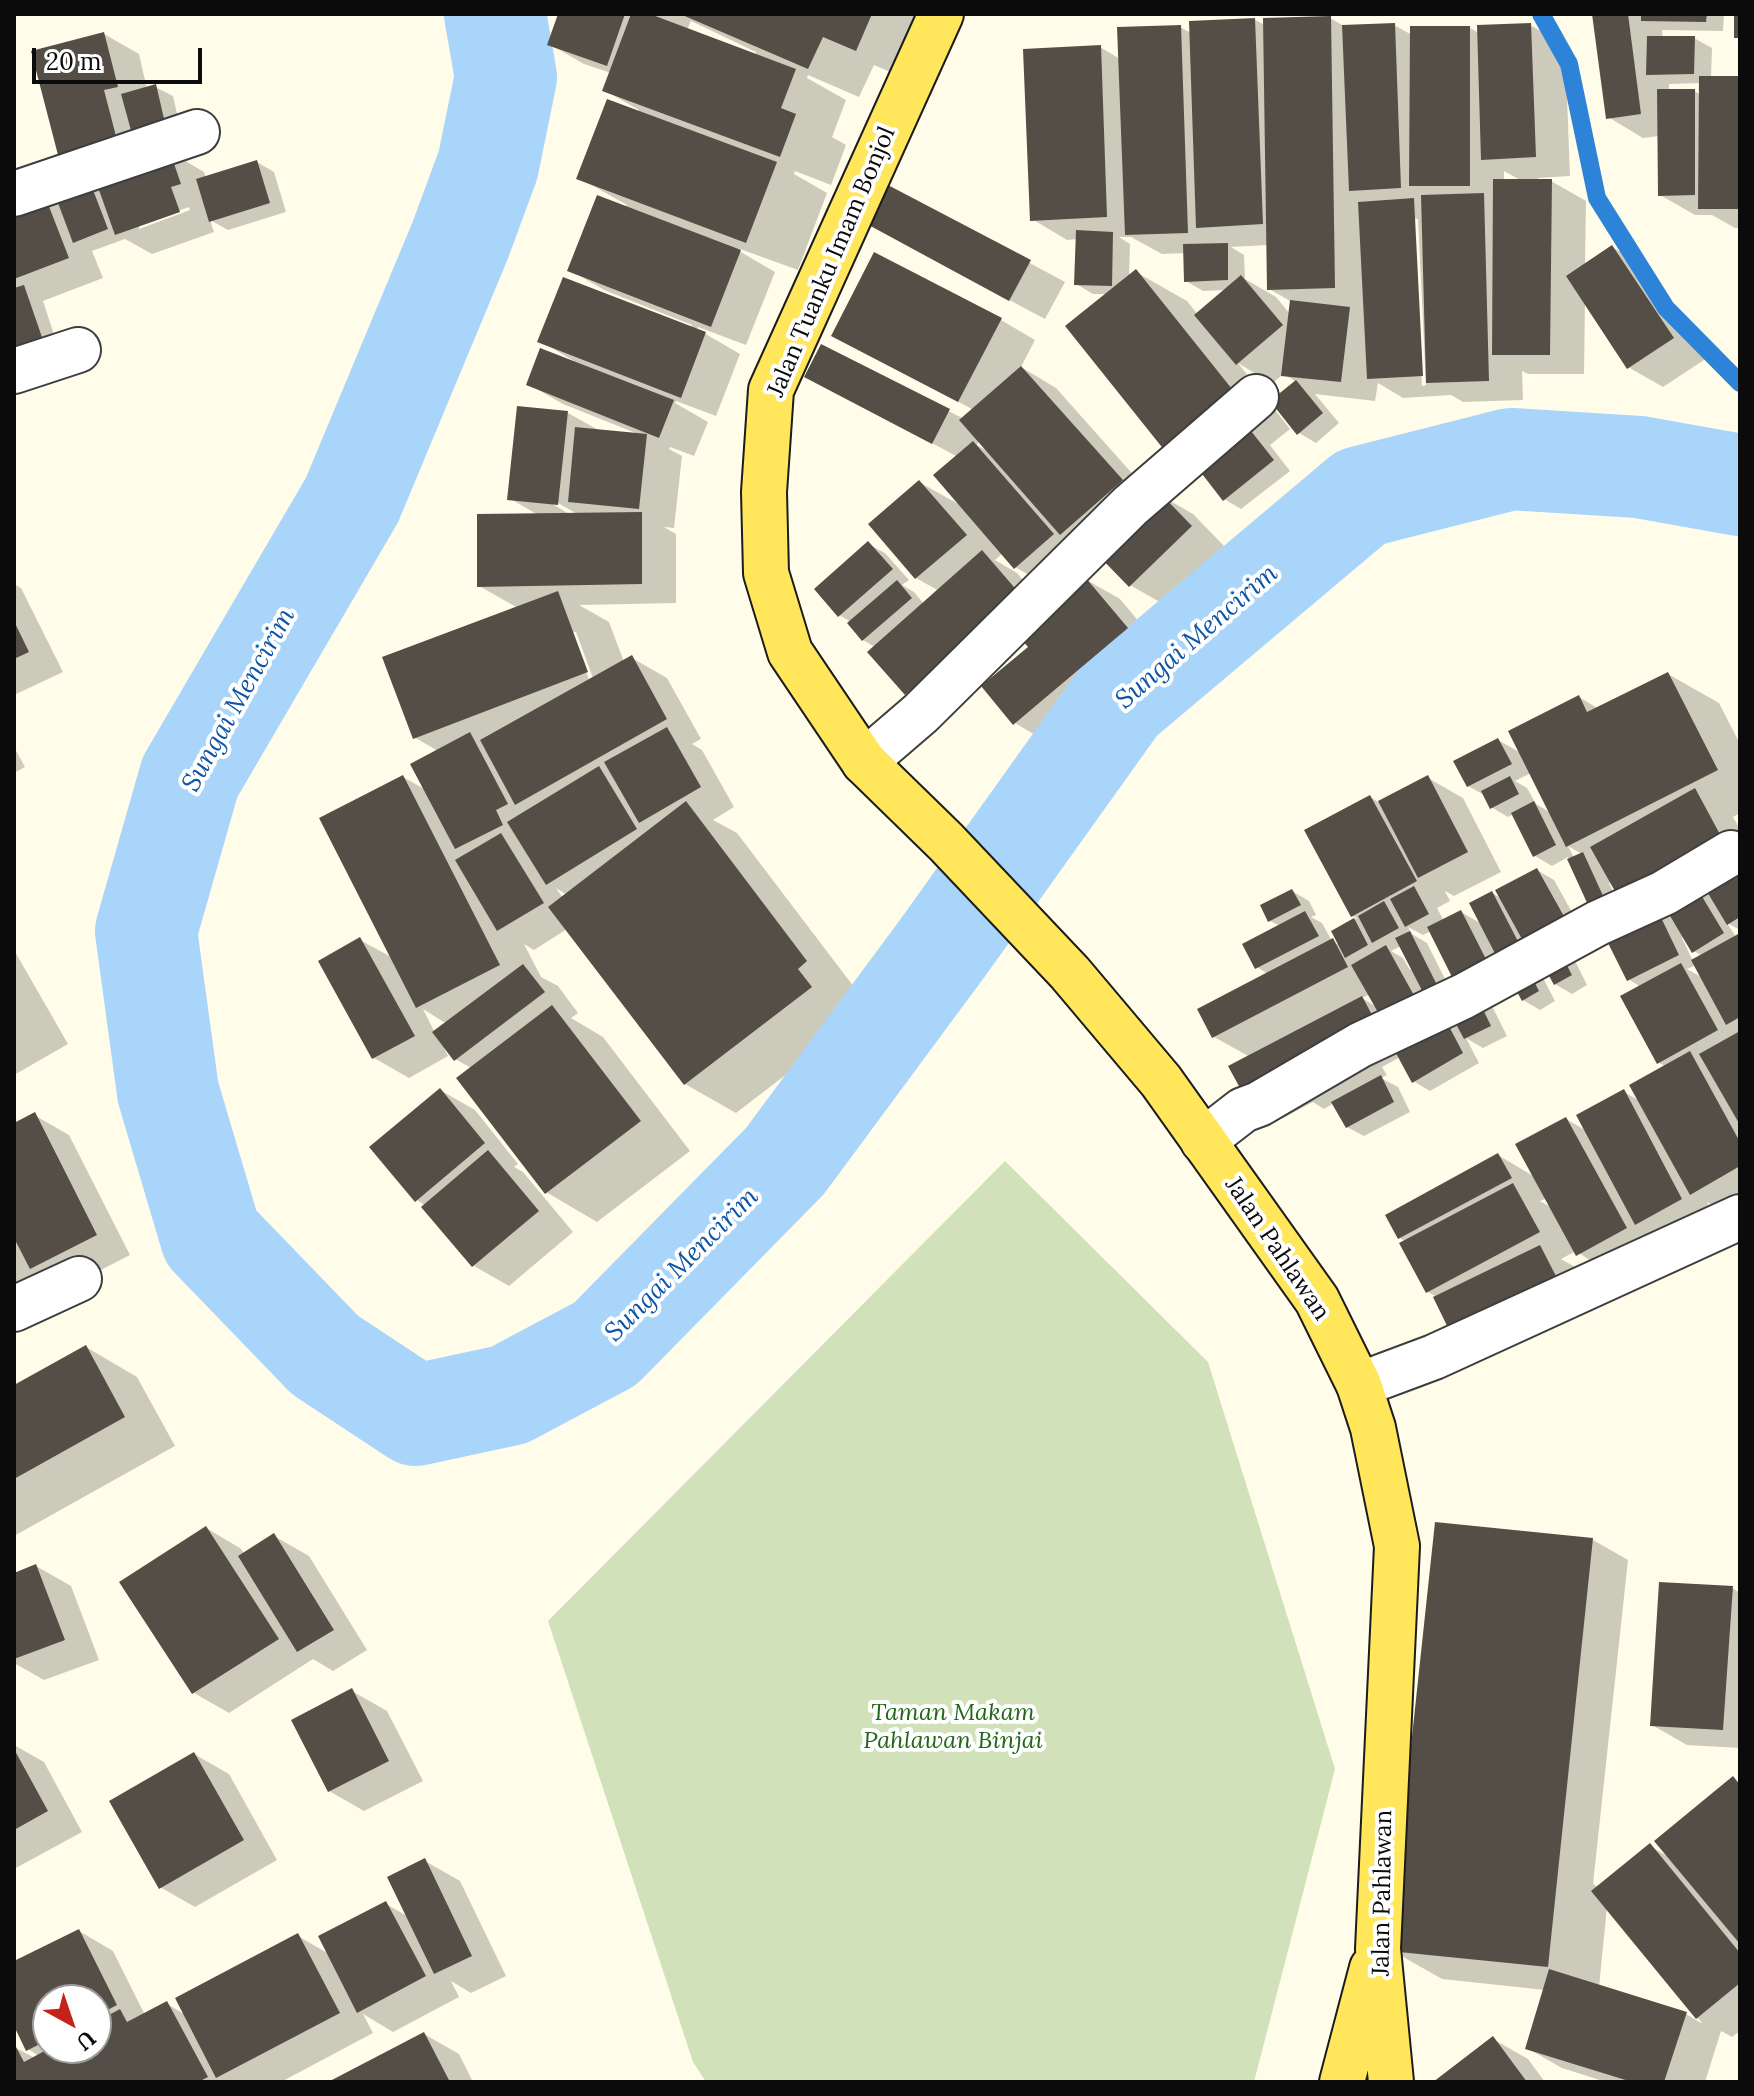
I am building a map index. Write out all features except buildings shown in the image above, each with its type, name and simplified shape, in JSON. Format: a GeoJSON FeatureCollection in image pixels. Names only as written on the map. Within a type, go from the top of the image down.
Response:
{"type":"FeatureCollection","features":[{"type":"Feature","properties":{"kind":"main road","name":"Jalan Tuanku Imam Bonjol"},"geometry":{"type":"LineString","coordinates":[[941,14],[771,390],[764,492],[766,573],[790,652],[864,762],[946,842]]}},
{"type":"Feature","properties":{"kind":"main road","name":"Jalan Pahlawan"},"geometry":{"type":"LineString","coordinates":[[946,842],[1070,973],[1161,1081],[1317,1300],[1359,1385],[1373,1428],[1397,1546],[1378,1949],[1391,2082]]}},
{"type":"Feature","properties":{"kind":"main road"},"geometry":{"type":"LineString","coordinates":[[1342,2082],[1378,1949]]}},
{"type":"Feature","properties":{"kind":"street"},"geometry":{"type":"LineString","coordinates":[[14,194],[197,132]]}},
{"type":"Feature","properties":{"kind":"street"},"geometry":{"type":"LineString","coordinates":[[14,371],[78,350]]}},
{"type":"Feature","properties":{"kind":"street"},"geometry":{"type":"LineString","coordinates":[[864,762],[921,713],[1130,506],[1256,397]]}},
{"type":"Feature","properties":{"kind":"street"},"geometry":{"type":"LineString","coordinates":[[1203,1141],[1243,1110],[1259,1104],[1360,1045],[1464,996],[1598,923],[1664,893],[1731,853]]}},
{"type":"Feature","properties":{"kind":"street"},"geometry":{"type":"LineString","coordinates":[[1359,1385],[1434,1357],[1740,1217]]}},
{"type":"Feature","properties":{"kind":"street"},"geometry":{"type":"LineString","coordinates":[[14,1309],[79,1279]]}},
{"type":"Feature","properties":{"kind":"green space","name":"Taman Makam Pahlawan Binjai"},"geometry":{"type":"Polygon","coordinates":[[[1005,1161],[1208,1362],[1335,1769],[1254,2082],[706,2082],[693,2062],[548,1621],[1005,1161]]]}},
{"type":"Feature","properties":{"kind":"waterway","name":"Sungai Mencirim"},"geometry":{"type":"LineString","coordinates":[[495,14],[506,77],[488,165],[460,241],[352,500],[190,777],[146,931],[168,1092],[211,1237],[325,1355],[416,1415],[509,1395],[605,1344],[785,1161],[1119,701],[1361,497],[1511,459],[1639,467],[1740,485]]}},
{"type":"Feature","properties":{"kind":"waterway"},"geometry":{"type":"LineString","coordinates":[[1541,14],[1569,64],[1597,198],[1666,308],[1740,383]]}}]}
